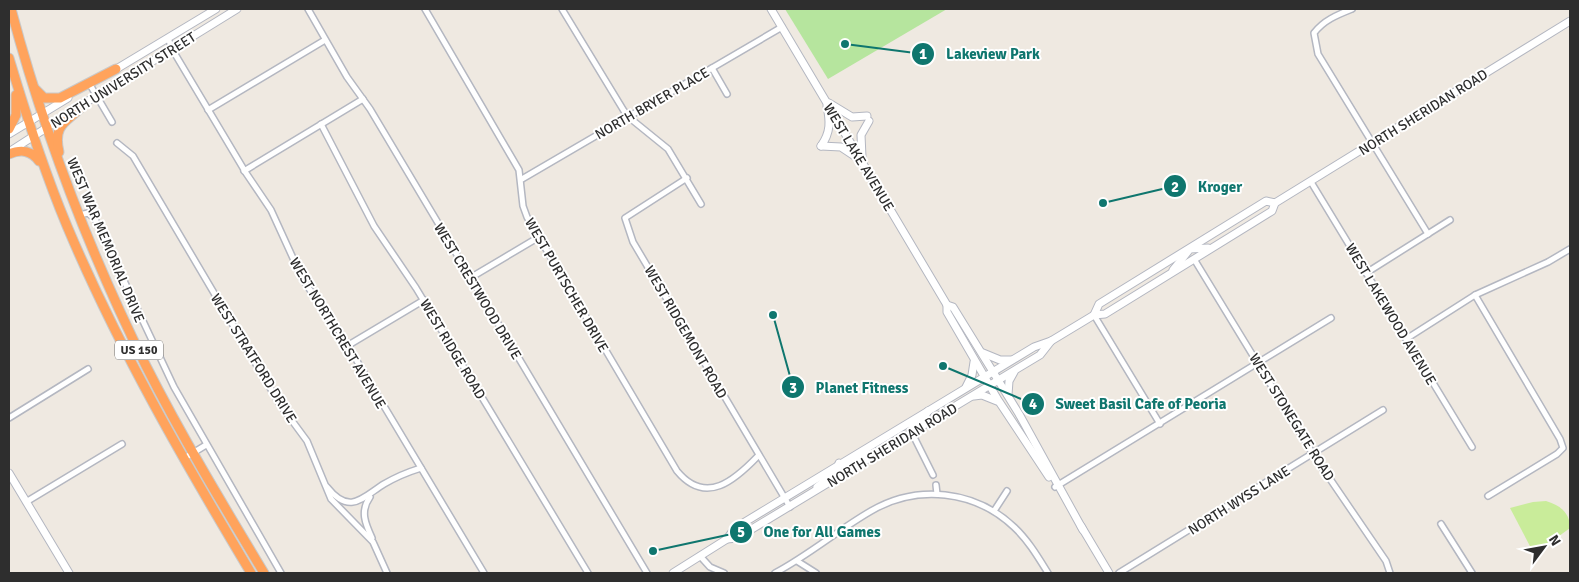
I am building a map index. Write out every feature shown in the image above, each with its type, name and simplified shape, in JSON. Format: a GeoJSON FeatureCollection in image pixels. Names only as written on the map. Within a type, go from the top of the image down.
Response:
{"type":"FeatureCollection","features":[{"type":"Feature","properties":{"kind":"highway","name":"WEST WAR MEMORIAL DRIVE"},"geometry":{"type":"LineString","coordinates":[[11,9],[41,114],[96,256],[146,366],[193,453],[264,573]]}},
{"type":"Feature","properties":{"kind":"highway","name":"WEST WAR MEMORIAL DRIVE"},"geometry":{"type":"LineString","coordinates":[[9,58],[46,174],[100,299],[134,369],[183,459],[251,573]]}},
{"type":"Feature","properties":{"kind":"highway"},"geometry":{"type":"LineString","coordinates":[[9,66],[17,103],[14,121],[9,129]]}},
{"type":"Feature","properties":{"kind":"highway"},"geometry":{"type":"LineString","coordinates":[[30,80],[40,95],[50,100],[60,98],[116,69]]}},
{"type":"Feature","properties":{"kind":"highway"},"geometry":{"type":"LineString","coordinates":[[79,214],[63,166],[57,137],[62,123],[84,104]]}},
{"type":"Feature","properties":{"kind":"highway"},"geometry":{"type":"LineString","coordinates":[[9,153],[21,150],[31,153],[38,158],[46,174]]}},
{"type":"Feature","properties":{"kind":"main road","name":"NORTH UNIVERSITY STREET"},"geometry":{"type":"LineString","coordinates":[[116,69],[216,9]]}},
{"type":"Feature","properties":{"kind":"main road","name":"NORTH UNIVERSITY STREET"},"geometry":{"type":"LineString","coordinates":[[9,153],[96,96],[237,9]]}},
{"type":"Feature","properties":{"kind":"main road","name":"WEST LAKE AVENUE"},"geometry":{"type":"LineString","coordinates":[[771,9],[948,305],[953,307],[999,380],[1057,486],[1109,573]]}},
{"type":"Feature","properties":{"kind":"main road","name":"NORTH SHERIDAN ROAD"},"geometry":{"type":"LineString","coordinates":[[673,573],[727,539],[735,528],[839,463],[1034,347],[1051,341],[1094,315],[1105,314],[1272,211],[1275,204],[1569,22]]}},
{"type":"Feature","properties":{"kind":"main road","name":"NORTH UNIVERSITY STREET"},"geometry":{"type":"LineString","coordinates":[[9,134],[89,84]]}},
{"type":"Feature","properties":{"kind":"main road"},"geometry":{"type":"LineString","coordinates":[[826,100],[852,116],[868,119],[861,134],[862,162]]}},
{"type":"Feature","properties":{"kind":"main road"},"geometry":{"type":"LineString","coordinates":[[826,100],[830,128],[828,136],[821,146],[841,147],[862,162]]}},
{"type":"Feature","properties":{"kind":"main road","name":"NORTH SHERIDAN ROAD"},"geometry":{"type":"LineString","coordinates":[[1094,315],[1099,304],[1266,201],[1275,204]]}},
{"type":"Feature","properties":{"kind":"main road"},"geometry":{"type":"LineString","coordinates":[[1172,273],[1190,249],[1216,246]]}},
{"type":"Feature","properties":{"kind":"main road","name":"WEST LAKE AVENUE"},"geometry":{"type":"LineString","coordinates":[[948,305],[947,312],[999,403],[1057,486]]}},
{"type":"Feature","properties":{"kind":"main road","name":"NORTH SHERIDAN ROAD"},"geometry":{"type":"LineString","coordinates":[[727,539],[738,538],[999,380],[1040,354],[1051,341]]}},
{"type":"Feature","properties":{"kind":"main road"},"geometry":{"type":"LineString","coordinates":[[982,352],[1000,360],[1011,360]]}},
{"type":"Feature","properties":{"kind":"main road"},"geometry":{"type":"LineString","coordinates":[[966,388],[972,376],[974,361]]}},
{"type":"Feature","properties":{"kind":"main road"},"geometry":{"type":"LineString","coordinates":[[1008,396],[1010,378],[1015,370]]}},
{"type":"Feature","properties":{"kind":"main road"},"geometry":{"type":"LineString","coordinates":[[971,397],[982,395],[999,403]]}},
{"type":"Feature","properties":{"kind":"main road"},"geometry":{"type":"LineString","coordinates":[[912,433],[912,427],[923,419],[929,410]]}},
{"type":"Feature","properties":{"kind":"main road"},"geometry":{"type":"LineString","coordinates":[[812,494],[822,482],[837,471],[839,463],[843,465],[850,464],[866,455],[881,452]]}},
{"type":"Feature","properties":{"kind":"main road"},"geometry":{"type":"LineString","coordinates":[[9,473],[69,573]]}},
{"type":"Feature","properties":{"kind":"street","name":"WEST CRESTWOOD DRIVE"},"geometry":{"type":"LineString","coordinates":[[308,9],[347,78],[363,99],[647,573]]}},
{"type":"Feature","properties":{"kind":"street","name":"WEST PURTSCHER DRIVE"},"geometry":{"type":"LineString","coordinates":[[425,9],[518,167],[522,179],[524,210],[680,474],[698,486],[715,487],[731,481],[758,456]]}},
{"type":"Feature","properties":{"kind":"street"},"geometry":{"type":"LineString","coordinates":[[562,9],[629,117],[665,146],[687,178],[701,204]]}},
{"type":"Feature","properties":{"kind":"street"},"geometry":{"type":"LineString","coordinates":[[1352,9],[1329,19],[1314,33],[1318,54],[1428,234]]}},
{"type":"Feature","properties":{"kind":"street","name":"NORTH BRYER PLACE"},"geometry":{"type":"LineString","coordinates":[[522,179],[782,27]]}},
{"type":"Feature","properties":{"kind":"street","name":"WEST NORTHCREST AVENUE"},"geometry":{"type":"LineString","coordinates":[[168,38],[172,49],[244,171],[271,210],[303,280],[347,346],[484,573]]}},
{"type":"Feature","properties":{"kind":"street"},"geometry":{"type":"LineString","coordinates":[[208,110],[325,40]]}},
{"type":"Feature","properties":{"kind":"street"},"geometry":{"type":"LineString","coordinates":[[712,68],[727,94]]}},
{"type":"Feature","properties":{"kind":"street"},"geometry":{"type":"LineString","coordinates":[[89,84],[112,122]]}},
{"type":"Feature","properties":{"kind":"street"},"geometry":{"type":"LineString","coordinates":[[244,171],[363,99]]}},
{"type":"Feature","properties":{"kind":"street","name":"WEST RIDGE ROAD"},"geometry":{"type":"LineString","coordinates":[[320,124],[369,219],[424,300],[588,573]]}},
{"type":"Feature","properties":{"kind":"street","name":"WEST STRATFORD DRIVE"},"geometry":{"type":"LineString","coordinates":[[117,143],[129,152],[138,164],[279,403],[305,438],[320,476],[334,503],[366,533],[377,548],[387,573]]}},
{"type":"Feature","properties":{"kind":"street","name":"WEST RIDGEMONT ROAD"},"geometry":{"type":"LineString","coordinates":[[687,178],[625,218],[633,242],[758,456],[790,507]]}},
{"type":"Feature","properties":{"kind":"street","name":"WEST LAKEWOOD AVENUE"},"geometry":{"type":"LineString","coordinates":[[1311,182],[1472,447]]}},
{"type":"Feature","properties":{"kind":"street"},"geometry":{"type":"LineString","coordinates":[[79,214],[89,214],[95,219],[156,352],[206,445],[282,573]]}},
{"type":"Feature","properties":{"kind":"street"},"geometry":{"type":"LineString","coordinates":[[1366,273],[1450,220]]}},
{"type":"Feature","properties":{"kind":"street"},"geometry":{"type":"LineString","coordinates":[[470,278],[539,237]]}},
{"type":"Feature","properties":{"kind":"street"},"geometry":{"type":"LineString","coordinates":[[1406,339],[1475,295],[1548,262],[1570,249]]}},
{"type":"Feature","properties":{"kind":"street","name":"WEST STONEGATE ROAD"},"geometry":{"type":"LineString","coordinates":[[1194,259],[1313,454],[1386,561],[1390,573]]}},
{"type":"Feature","properties":{"kind":"street"},"geometry":{"type":"LineString","coordinates":[[1475,295],[1560,438],[1563,448],[1557,454],[1488,496]]}},
{"type":"Feature","properties":{"kind":"street"},"geometry":{"type":"LineString","coordinates":[[347,346],[424,300]]}},
{"type":"Feature","properties":{"kind":"street"},"geometry":{"type":"LineString","coordinates":[[1094,315],[1160,424]]}},
{"type":"Feature","properties":{"kind":"street"},"geometry":{"type":"LineString","coordinates":[[1057,486],[1331,318]]}},
{"type":"Feature","properties":{"kind":"street"},"geometry":{"type":"LineString","coordinates":[[9,418],[88,369]]}},
{"type":"Feature","properties":{"kind":"street","name":"NORTH WYSS LANE"},"geometry":{"type":"LineString","coordinates":[[1119,573],[1383,410]]}},
{"type":"Feature","properties":{"kind":"street"},"geometry":{"type":"LineString","coordinates":[[912,433],[933,475]]}},
{"type":"Feature","properties":{"kind":"street"},"geometry":{"type":"LineString","coordinates":[[26,502],[122,444]]}},
{"type":"Feature","properties":{"kind":"street"},"geometry":{"type":"LineString","coordinates":[[183,459],[206,445]]}},
{"type":"Feature","properties":{"kind":"street"},"geometry":{"type":"LineString","coordinates":[[320,476],[330,491],[343,500],[360,502],[396,478],[421,468]]}},
{"type":"Feature","properties":{"kind":"street"},"geometry":{"type":"LineString","coordinates":[[936,485],[937,494]]}},
{"type":"Feature","properties":{"kind":"street"},"geometry":{"type":"LineString","coordinates":[[994,511],[1006,491]]}},
{"type":"Feature","properties":{"kind":"street"},"geometry":{"type":"LineString","coordinates":[[374,493],[365,506],[364,519],[377,548]]}},
{"type":"Feature","properties":{"kind":"street"},"geometry":{"type":"LineString","coordinates":[[776,573],[879,506],[903,497],[937,494],[962,498],[994,511],[1019,532],[1048,573]]}},
{"type":"Feature","properties":{"kind":"street"},"geometry":{"type":"LineString","coordinates":[[1441,524],[1472,573]]}},
{"type":"Feature","properties":{"kind":"street"},"geometry":{"type":"LineString","coordinates":[[700,556],[710,568],[724,573]]}},
{"type":"Feature","properties":{"kind":"street"},"geometry":{"type":"LineString","coordinates":[[797,561],[816,573]]}},
{"type":"Feature","properties":{"kind":"green space"},"geometry":{"type":"Polygon","coordinates":[[[785,9],[947,9],[828,79],[785,9]]]}},
{"type":"Feature","properties":{"kind":"green space"},"geometry":{"type":"Polygon","coordinates":[[[1546,501],[1563,510],[1570,523],[1570,528],[1540,550],[1532,550],[1510,508],[1546,501]]]}},
{"type":"Feature","properties":{"kind":"place","name":"Lakeview Park"},"geometry":{"type":"Point","coordinates":[845,44]}},
{"type":"Feature","properties":{"kind":"place","name":"Kroger"},"geometry":{"type":"Point","coordinates":[1103,203]}},
{"type":"Feature","properties":{"kind":"place","name":"Planet Fitness"},"geometry":{"type":"Point","coordinates":[773,315]}},
{"type":"Feature","properties":{"kind":"place","name":"Sweet Basil Cafe of Peoria"},"geometry":{"type":"Point","coordinates":[943,366]}},
{"type":"Feature","properties":{"kind":"place","name":"One for All Games"},"geometry":{"type":"Point","coordinates":[653,551]}}]}
